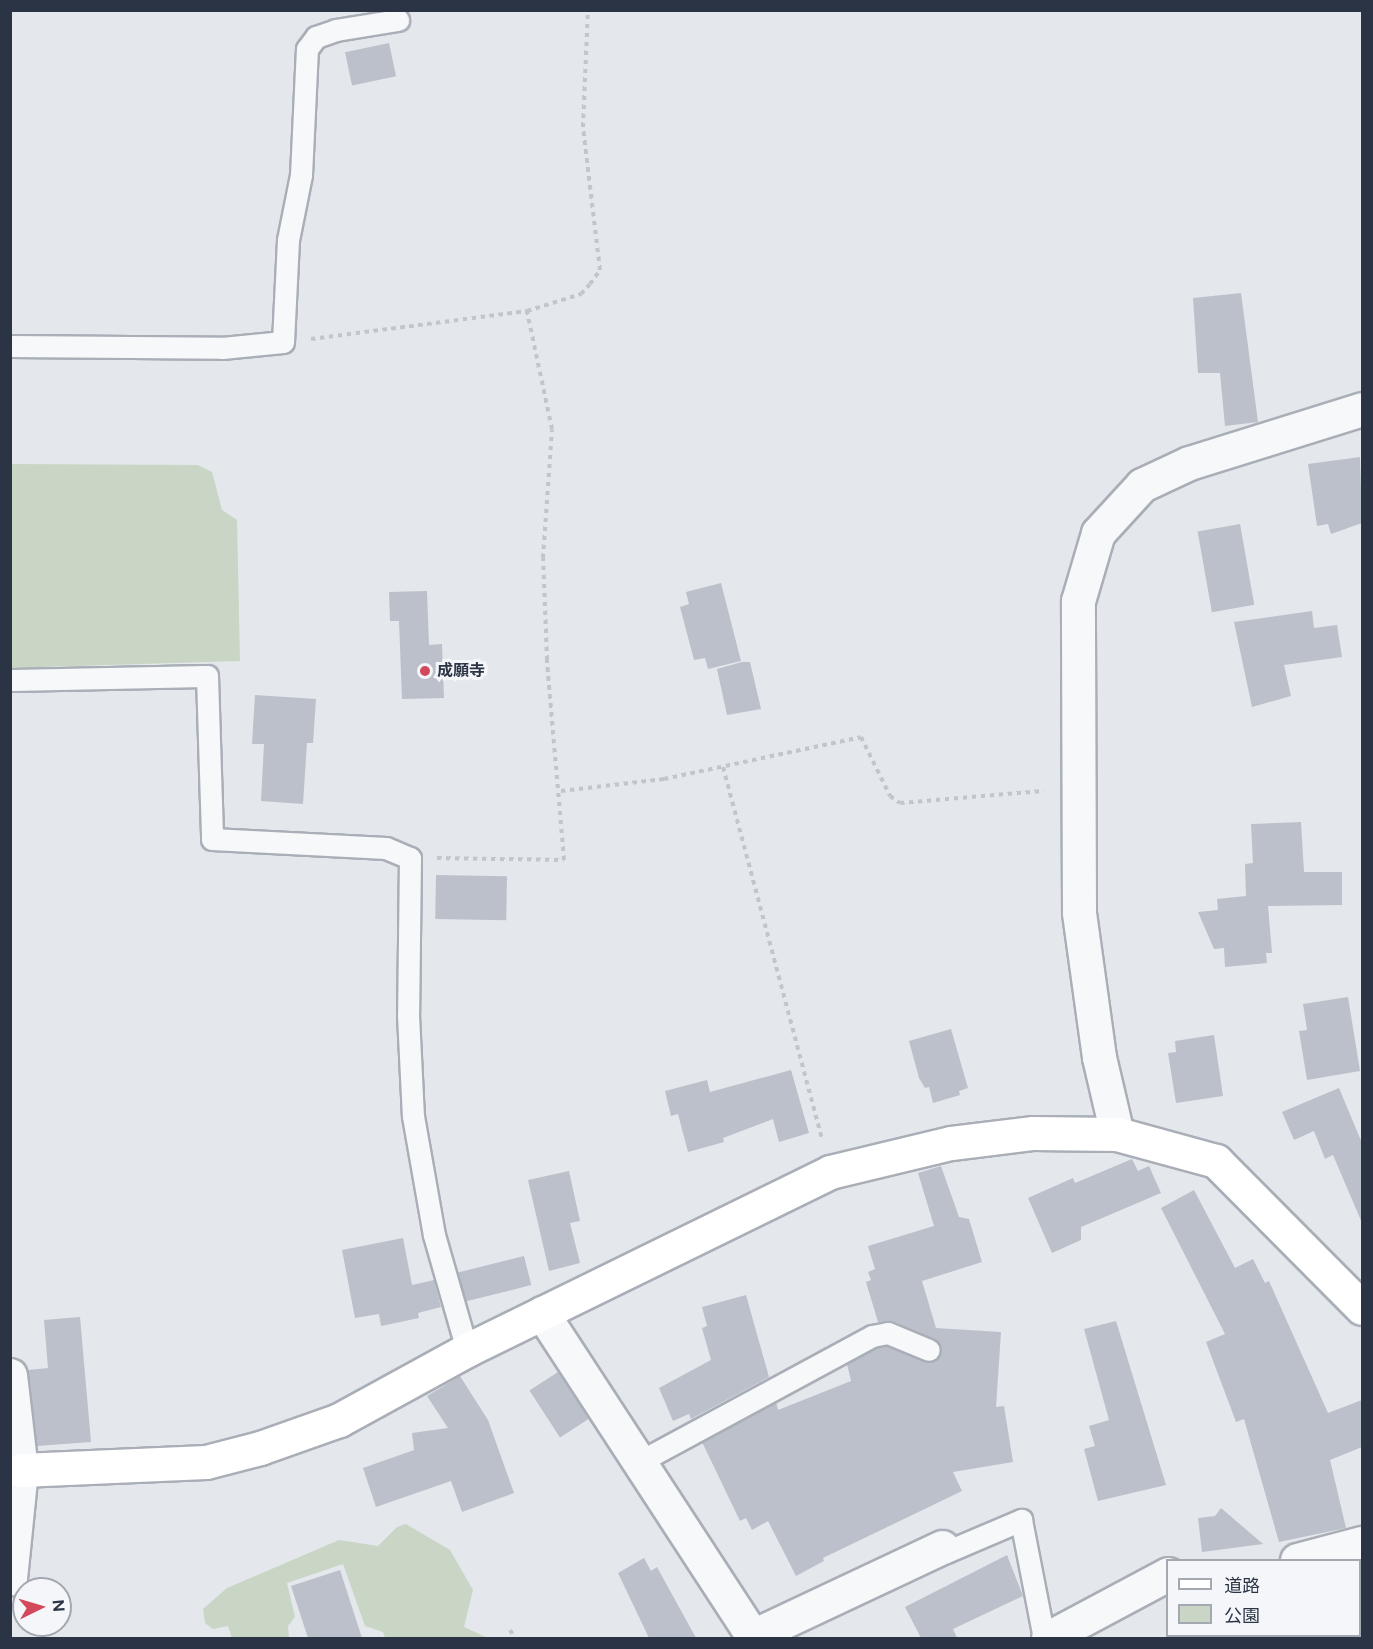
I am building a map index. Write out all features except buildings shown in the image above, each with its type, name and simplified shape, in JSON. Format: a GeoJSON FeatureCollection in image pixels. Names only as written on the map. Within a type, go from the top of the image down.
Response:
{"type":"FeatureCollection","features":[{"type":"Feature","properties":{"kind":"street"},"geometry":{"type":"LineString","coordinates":[[1117,1134],[1099,1057],[1079,912],[1078,601],[1098,533],[1142,484],[1189,463],[1362,409]]}},
{"type":"Feature","properties":{"kind":"street"},"geometry":{"type":"LineString","coordinates":[[21,1470],[206,1462],[260,1448],[339,1420],[467,1350],[830,1172],[951,1143],[1033,1133],[1117,1134],[1216,1161],[1362,1308]]}},
{"type":"Feature","properties":{"kind":"street"},"geometry":{"type":"LineString","coordinates":[[542,1313],[753,1637],[942,1546]]}},
{"type":"Feature","properties":{"kind":"street"},"geometry":{"type":"LineString","coordinates":[[10,1376],[21,1470],[10,1578]]}},
{"type":"Feature","properties":{"kind":"street"},"geometry":{"type":"LineString","coordinates":[[1301,1559],[1362,1543]]}},
{"type":"Feature","properties":{"kind":"street"},"geometry":{"type":"LineString","coordinates":[[1046,1638],[1166,1575]]}},
{"type":"Feature","properties":{"kind":"lane"},"geometry":{"type":"LineString","coordinates":[[10,346],[222,348],[283,342],[288,240],[301,175],[307,49],[316,37],[336,30],[398,20]]}},
{"type":"Feature","properties":{"kind":"lane"},"geometry":{"type":"LineString","coordinates":[[10,680],[207,676],[212,839],[387,848],[410,858],[408,1015],[413,1116],[434,1234],[467,1350]]}},
{"type":"Feature","properties":{"kind":"lane"},"geometry":{"type":"LineString","coordinates":[[639,1462],[872,1336],[888,1333],[929,1350]]}},
{"type":"Feature","properties":{"kind":"lane"},"geometry":{"type":"LineString","coordinates":[[942,1546],[946,1552],[1021,1520],[1046,1638]]}},
{"type":"Feature","properties":{"kind":"path"},"geometry":{"type":"LineString","coordinates":[[283,342],[527,311],[581,294],[600,270],[583,127],[588,10]]}},
{"type":"Feature","properties":{"kind":"path"},"geometry":{"type":"LineString","coordinates":[[410,858],[564,860],[561,791],[547,660],[543,558],[552,429],[527,311]]}},
{"type":"Feature","properties":{"kind":"path"},"geometry":{"type":"LineString","coordinates":[[561,791],[723,767],[861,737],[867,742],[890,796],[900,803],[1080,788]]}},
{"type":"Feature","properties":{"kind":"path"},"geometry":{"type":"LineString","coordinates":[[723,767],[830,1172]]}},
{"type":"Feature","properties":{"kind":"path"},"geometry":{"type":"LineString","coordinates":[[510,1630],[515,1638]]}},
{"type":"Feature","properties":{"kind":"green space"},"geometry":{"type":"Polygon","coordinates":[[[11,464],[198,465],[212,472],[222,510],[237,520],[240,661],[11,668],[11,464]]]}},
{"type":"Feature","properties":{"kind":"green space"},"geometry":{"type":"Polygon","coordinates":[[[406,1524],[450,1550],[473,1590],[464,1627],[488,1638],[385,1638],[383,1632],[365,1626],[343,1564],[287,1583],[295,1617],[288,1626],[289,1638],[232,1638],[228,1626],[213,1629],[205,1623],[203,1609],[227,1588],[339,1540],[378,1546],[397,1527],[406,1524]]]}},
{"type":"Feature","properties":{"kind":"place","name":"成願寺"},"geometry":{"type":"Point","coordinates":[425,671]}}]}
